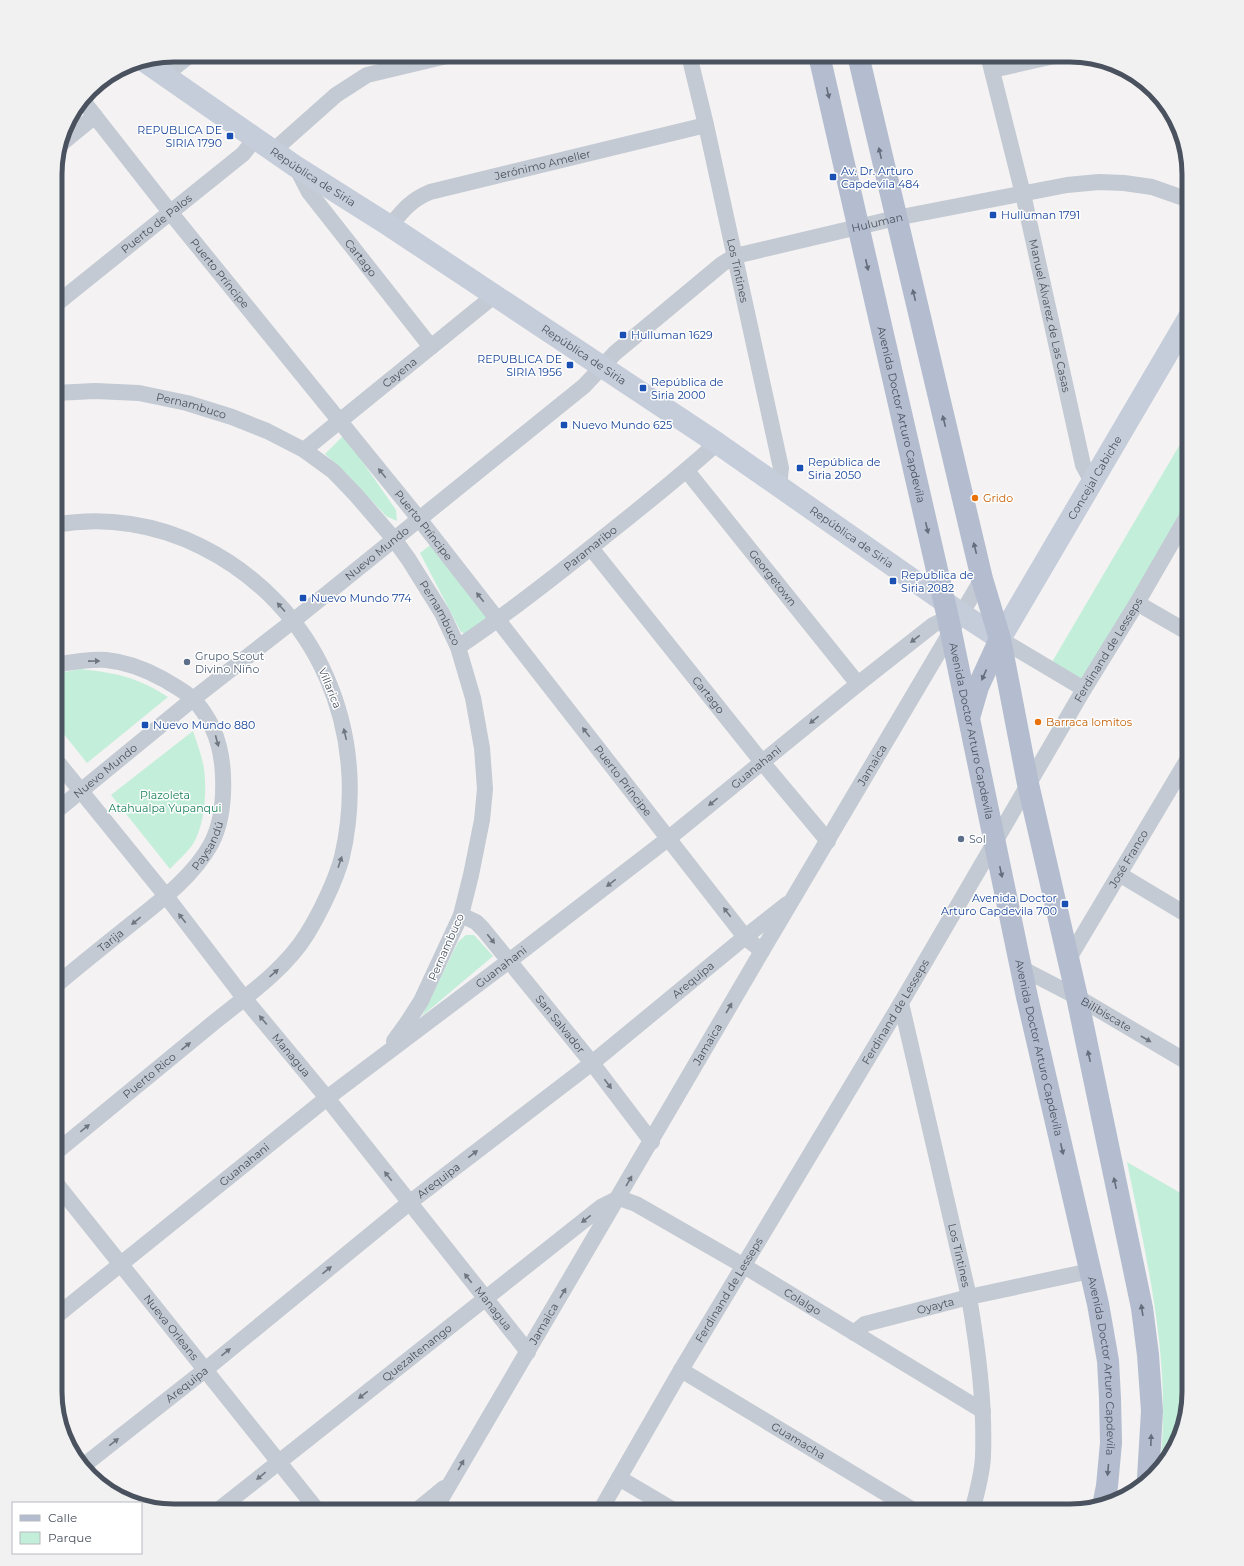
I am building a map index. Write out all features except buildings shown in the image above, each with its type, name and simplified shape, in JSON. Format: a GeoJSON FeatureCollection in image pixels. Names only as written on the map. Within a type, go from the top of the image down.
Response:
{"type":"FeatureCollection","features":[{"type":"Feature","properties":{"kind":"main road","name":"Avenida Doctor Arturo Capdevila"},"geometry":{"type":"LineString","coordinates":[[821,62],[858,227],[951,616],[968,722],[995,841],[1021,968],[1098,1304],[1108,1361],[1110,1398],[1111,1444],[1105,1498]]}},
{"type":"Feature","properties":{"kind":"main road"},"geometry":{"type":"LineString","coordinates":[[860,62],[982,579],[1000,639],[1028,784],[1077,997],[1142,1308],[1148,1355],[1152,1411],[1148,1472]]}},
{"type":"Feature","properties":{"kind":"main road","name":"República de Siria"},"geometry":{"type":"LineString","coordinates":[[150,65],[295,166],[390,226],[717,443],[951,616],[1000,639]]}},
{"type":"Feature","properties":{"kind":"main road","name":"Concejal Cabiche"},"geometry":{"type":"LineString","coordinates":[[1000,639],[1182,329]]}},
{"type":"Feature","properties":{"kind":"main road"},"geometry":{"type":"LineString","coordinates":[[968,722],[973,700],[978,687],[1000,639]]}},
{"type":"Feature","properties":{"kind":"street"},"geometry":{"type":"LineString","coordinates":[[165,75],[181,62]]}},
{"type":"Feature","properties":{"kind":"street"},"geometry":{"type":"LineString","coordinates":[[273,151],[336,95],[367,75],[422,62]]}},
{"type":"Feature","properties":{"kind":"street","name":"Los Tintines"},"geometry":{"type":"LineString","coordinates":[[691,62],[706,125],[781,468],[778,487]]}},
{"type":"Feature","properties":{"kind":"street","name":"Manuel Álvarez de Las Casas"},"geometry":{"type":"LineString","coordinates":[[990,63],[1023,194],[1083,465],[1092,482]]}},
{"type":"Feature","properties":{"kind":"street","name":"Puerto Príncipe"},"geometry":{"type":"LineString","coordinates":[[86,105],[170,212],[420,520],[745,937],[762,951]]}},
{"type":"Feature","properties":{"kind":"street"},"geometry":{"type":"LineString","coordinates":[[68,137],[95,116]]}},
{"type":"Feature","properties":{"kind":"street","name":"Jerónimo Ameller"},"geometry":{"type":"LineString","coordinates":[[390,226],[409,204],[430,192],[706,125]]}},
{"type":"Feature","properties":{"kind":"street","name":"Puerto de Palos"},"geometry":{"type":"LineString","coordinates":[[62,299],[243,154],[255,139]]}},
{"type":"Feature","properties":{"kind":"street","name":"Cartago"},"geometry":{"type":"LineString","coordinates":[[295,166],[309,192],[431,348]]}},
{"type":"Feature","properties":{"kind":"street","name":"Huluman"},"geometry":{"type":"LineString","coordinates":[[603,367],[615,353],[722,264],[735,256],[896,218],[1067,185],[1099,182],[1124,183],[1152,187],[1182,198]]}},
{"type":"Feature","properties":{"kind":"street","name":"Cayena"},"geometry":{"type":"LineString","coordinates":[[304,450],[495,295]]}},
{"type":"Feature","properties":{"kind":"street","name":"Nuevo Mundo"},"geometry":{"type":"LineString","coordinates":[[62,807],[193,699],[420,520],[584,386],[603,367]]}},
{"type":"Feature","properties":{"kind":"street","name":"Pernambuco"},"geometry":{"type":"LineString","coordinates":[[62,393],[95,391],[139,393],[187,403],[232,417],[267,431],[304,450],[333,471],[394,539],[442,613],[458,647],[473,698],[482,748],[485,789],[479,836],[461,915],[421,1001],[407,1024],[383,1055]]}},
{"type":"Feature","properties":{"kind":"street","name":"Paramaribo"},"geometry":{"type":"LineString","coordinates":[[458,647],[498,620],[591,548],[687,471],[717,443]]}},
{"type":"Feature","properties":{"kind":"street","name":"Georgetown"},"geometry":{"type":"LineString","coordinates":[[687,471],[858,684]]}},
{"type":"Feature","properties":{"kind":"street","name":"Villarica"},"geometry":{"type":"LineString","coordinates":[[62,524],[87,521],[117,522],[166,532],[189,540],[231,563],[271,596],[293,621],[323,669],[338,708],[348,748],[350,780],[349,816],[341,859],[327,895],[307,934],[293,955],[244,998]]}},
{"type":"Feature","properties":{"kind":"street","name":"Ferdinand de Lesseps"},"geometry":{"type":"LineString","coordinates":[[604,1504],[681,1370],[901,1003],[1028,784],[1182,525]]}},
{"type":"Feature","properties":{"kind":"street","name":"Cartago"},"geometry":{"type":"LineString","coordinates":[[591,548],[762,762],[828,841]]}},
{"type":"Feature","properties":{"kind":"street","name":"Jamaica"},"geometry":{"type":"LineString","coordinates":[[438,1504],[828,841],[951,616],[982,579]]}},
{"type":"Feature","properties":{"kind":"street"},"geometry":{"type":"LineString","coordinates":[[1137,603],[1182,630]]}},
{"type":"Feature","properties":{"kind":"street","name":"Guanahani"},"geometry":{"type":"LineString","coordinates":[[62,1311],[327,1098],[669,838],[933,625],[951,616]]}},
{"type":"Feature","properties":{"kind":"street","name":"República de Siria"},"geometry":{"type":"LineString","coordinates":[[1000,639],[1084,689]]}},
{"type":"Feature","properties":{"kind":"street","name":"Paysandú"},"geometry":{"type":"LineString","coordinates":[[62,664],[79,661],[106,660],[133,665],[154,674],[176,686],[193,699],[206,716],[217,736],[223,765],[224,785],[220,821],[211,844],[195,867],[166,896]]}},
{"type":"Feature","properties":{"kind":"street","name":"Managua"},"geometry":{"type":"LineString","coordinates":[[62,768],[166,896],[244,998],[327,1098],[528,1352]]}},
{"type":"Feature","properties":{"kind":"street","name":"José Franco"},"geometry":{"type":"LineString","coordinates":[[1068,960],[1119,874],[1182,775]]}},
{"type":"Feature","properties":{"kind":"street"},"geometry":{"type":"LineString","coordinates":[[1119,874],[1182,912]]}},
{"type":"Feature","properties":{"kind":"street","name":"Tarija"},"geometry":{"type":"LineString","coordinates":[[62,980],[166,896]]}},
{"type":"Feature","properties":{"kind":"street","name":"Arequipa"},"geometry":{"type":"LineString","coordinates":[[88,1463],[205,1370],[409,1203],[592,1063],[745,937],[795,898]]}},
{"type":"Feature","properties":{"kind":"street","name":"San Salvador"},"geometry":{"type":"LineString","coordinates":[[461,915],[476,922],[509,961],[592,1063],[652,1142]]}},
{"type":"Feature","properties":{"kind":"street","name":"Bilibiscate"},"geometry":{"type":"LineString","coordinates":[[1021,968],[1077,997],[1182,1059]]}},
{"type":"Feature","properties":{"kind":"street","name":"Puerto Rico"},"geometry":{"type":"LineString","coordinates":[[62,1147],[244,998]]}},
{"type":"Feature","properties":{"kind":"street","name":"Los Tintines"},"geometry":{"type":"LineString","coordinates":[[901,1003],[969,1298],[981,1384],[983,1411],[982,1458],[979,1485],[974,1504]]}},
{"type":"Feature","properties":{"kind":"street","name":"Nueva Orleans"},"geometry":{"type":"LineString","coordinates":[[62,1191],[312,1504]]}},
{"type":"Feature","properties":{"kind":"street","name":"Colalgo"},"geometry":{"type":"LineString","coordinates":[[619,1198],[636,1204],[744,1266],[983,1411]]}},
{"type":"Feature","properties":{"kind":"street","name":"Quezaltenango"},"geometry":{"type":"LineString","coordinates":[[226,1504],[601,1207],[619,1198]]}},
{"type":"Feature","properties":{"kind":"street","name":"Oyayta"},"geometry":{"type":"LineString","coordinates":[[854,1333],[864,1324],[969,1298],[1090,1271]]}},
{"type":"Feature","properties":{"kind":"street","name":"Guamacha"},"geometry":{"type":"LineString","coordinates":[[681,1370],[903,1504]]}},
{"type":"Feature","properties":{"kind":"street"},"geometry":{"type":"LineString","coordinates":[[619,1478],[663,1504]]}},
{"type":"Feature","properties":{"kind":"street"},"geometry":{"type":"LineString","coordinates":[[424,1504],[451,1482]]}},
{"type":"Feature","properties":{"kind":"green space"},"geometry":{"type":"Polygon","coordinates":[[[344,435],[396,510],[397,521],[386,516],[346,473],[325,454],[344,435]]]}},
{"type":"Feature","properties":{"kind":"green space"},"geometry":{"type":"Polygon","coordinates":[[[1182,441],[1182,513],[1086,681],[1052,662],[1182,441]]]}},
{"type":"Feature","properties":{"kind":"green space"},"geometry":{"type":"Polygon","coordinates":[[[433,543],[490,617],[466,634],[461,632],[420,553],[433,543]]]}},
{"type":"Feature","properties":{"kind":"green space"},"geometry":{"type":"Polygon","coordinates":[[[80,669],[115,674],[136,680],[168,697],[87,763],[62,732],[62,673],[80,669]]]}},
{"type":"Feature","properties":{"kind":"green space","name":"Plazoleta Atahualpa Yupanqui"},"geometry":{"type":"Polygon","coordinates":[[[193,731],[201,754],[204,769],[205,797],[203,817],[193,844],[170,869],[111,795],[193,731]]]}},
{"type":"Feature","properties":{"kind":"green space"},"geometry":{"type":"Polygon","coordinates":[[[466,935],[474,935],[493,956],[422,1016],[458,942],[466,935]]]}},
{"type":"Feature","properties":{"kind":"green space"},"geometry":{"type":"Polygon","coordinates":[[[1127,1162],[1182,1194],[1182,1399],[1176,1428],[1170,1442],[1161,1457],[1163,1427],[1163,1389],[1160,1350],[1156,1312],[1127,1162]]]}},
{"type":"Feature","properties":{"kind":"place","name":"REPUBLICA DE SIRIA 1790"},"geometry":{"type":"Point","coordinates":[230,136]}},
{"type":"Feature","properties":{"kind":"place","name":"Av. Dr. Arturo Capdevila 484"},"geometry":{"type":"Point","coordinates":[833,177]}},
{"type":"Feature","properties":{"kind":"place","name":"Hulluman 1791"},"geometry":{"type":"Point","coordinates":[993,215]}},
{"type":"Feature","properties":{"kind":"place","name":"Hulluman 1629"},"geometry":{"type":"Point","coordinates":[623,335]}},
{"type":"Feature","properties":{"kind":"place","name":"REPUBLICA DE SIRIA 1956"},"geometry":{"type":"Point","coordinates":[570,365]}},
{"type":"Feature","properties":{"kind":"place","name":"República de Siria 2000"},"geometry":{"type":"Point","coordinates":[643,388]}},
{"type":"Feature","properties":{"kind":"place","name":"Nuevo Mundo 625"},"geometry":{"type":"Point","coordinates":[564,425]}},
{"type":"Feature","properties":{"kind":"place","name":"República de Siria 2050"},"geometry":{"type":"Point","coordinates":[800,468]}},
{"type":"Feature","properties":{"kind":"place","name":"Grido"},"geometry":{"type":"Point","coordinates":[975,498]}},
{"type":"Feature","properties":{"kind":"place","name":"Republica de Siria 2082"},"geometry":{"type":"Point","coordinates":[893,581]}},
{"type":"Feature","properties":{"kind":"place","name":"Nuevo Mundo 774"},"geometry":{"type":"Point","coordinates":[303,598]}},
{"type":"Feature","properties":{"kind":"place","name":"Grupo Scout Divino Niño"},"geometry":{"type":"Point","coordinates":[187,662]}},
{"type":"Feature","properties":{"kind":"place","name":"Barraca lomitos"},"geometry":{"type":"Point","coordinates":[1038,722]}},
{"type":"Feature","properties":{"kind":"place","name":"Nuevo Mundo 880"},"geometry":{"type":"Point","coordinates":[145,725]}},
{"type":"Feature","properties":{"kind":"place","name":"Sol"},"geometry":{"type":"Point","coordinates":[961,839]}},
{"type":"Feature","properties":{"kind":"place","name":"Avenida Doctor Arturo Capdevila 700"},"geometry":{"type":"Point","coordinates":[1065,904]}}]}
